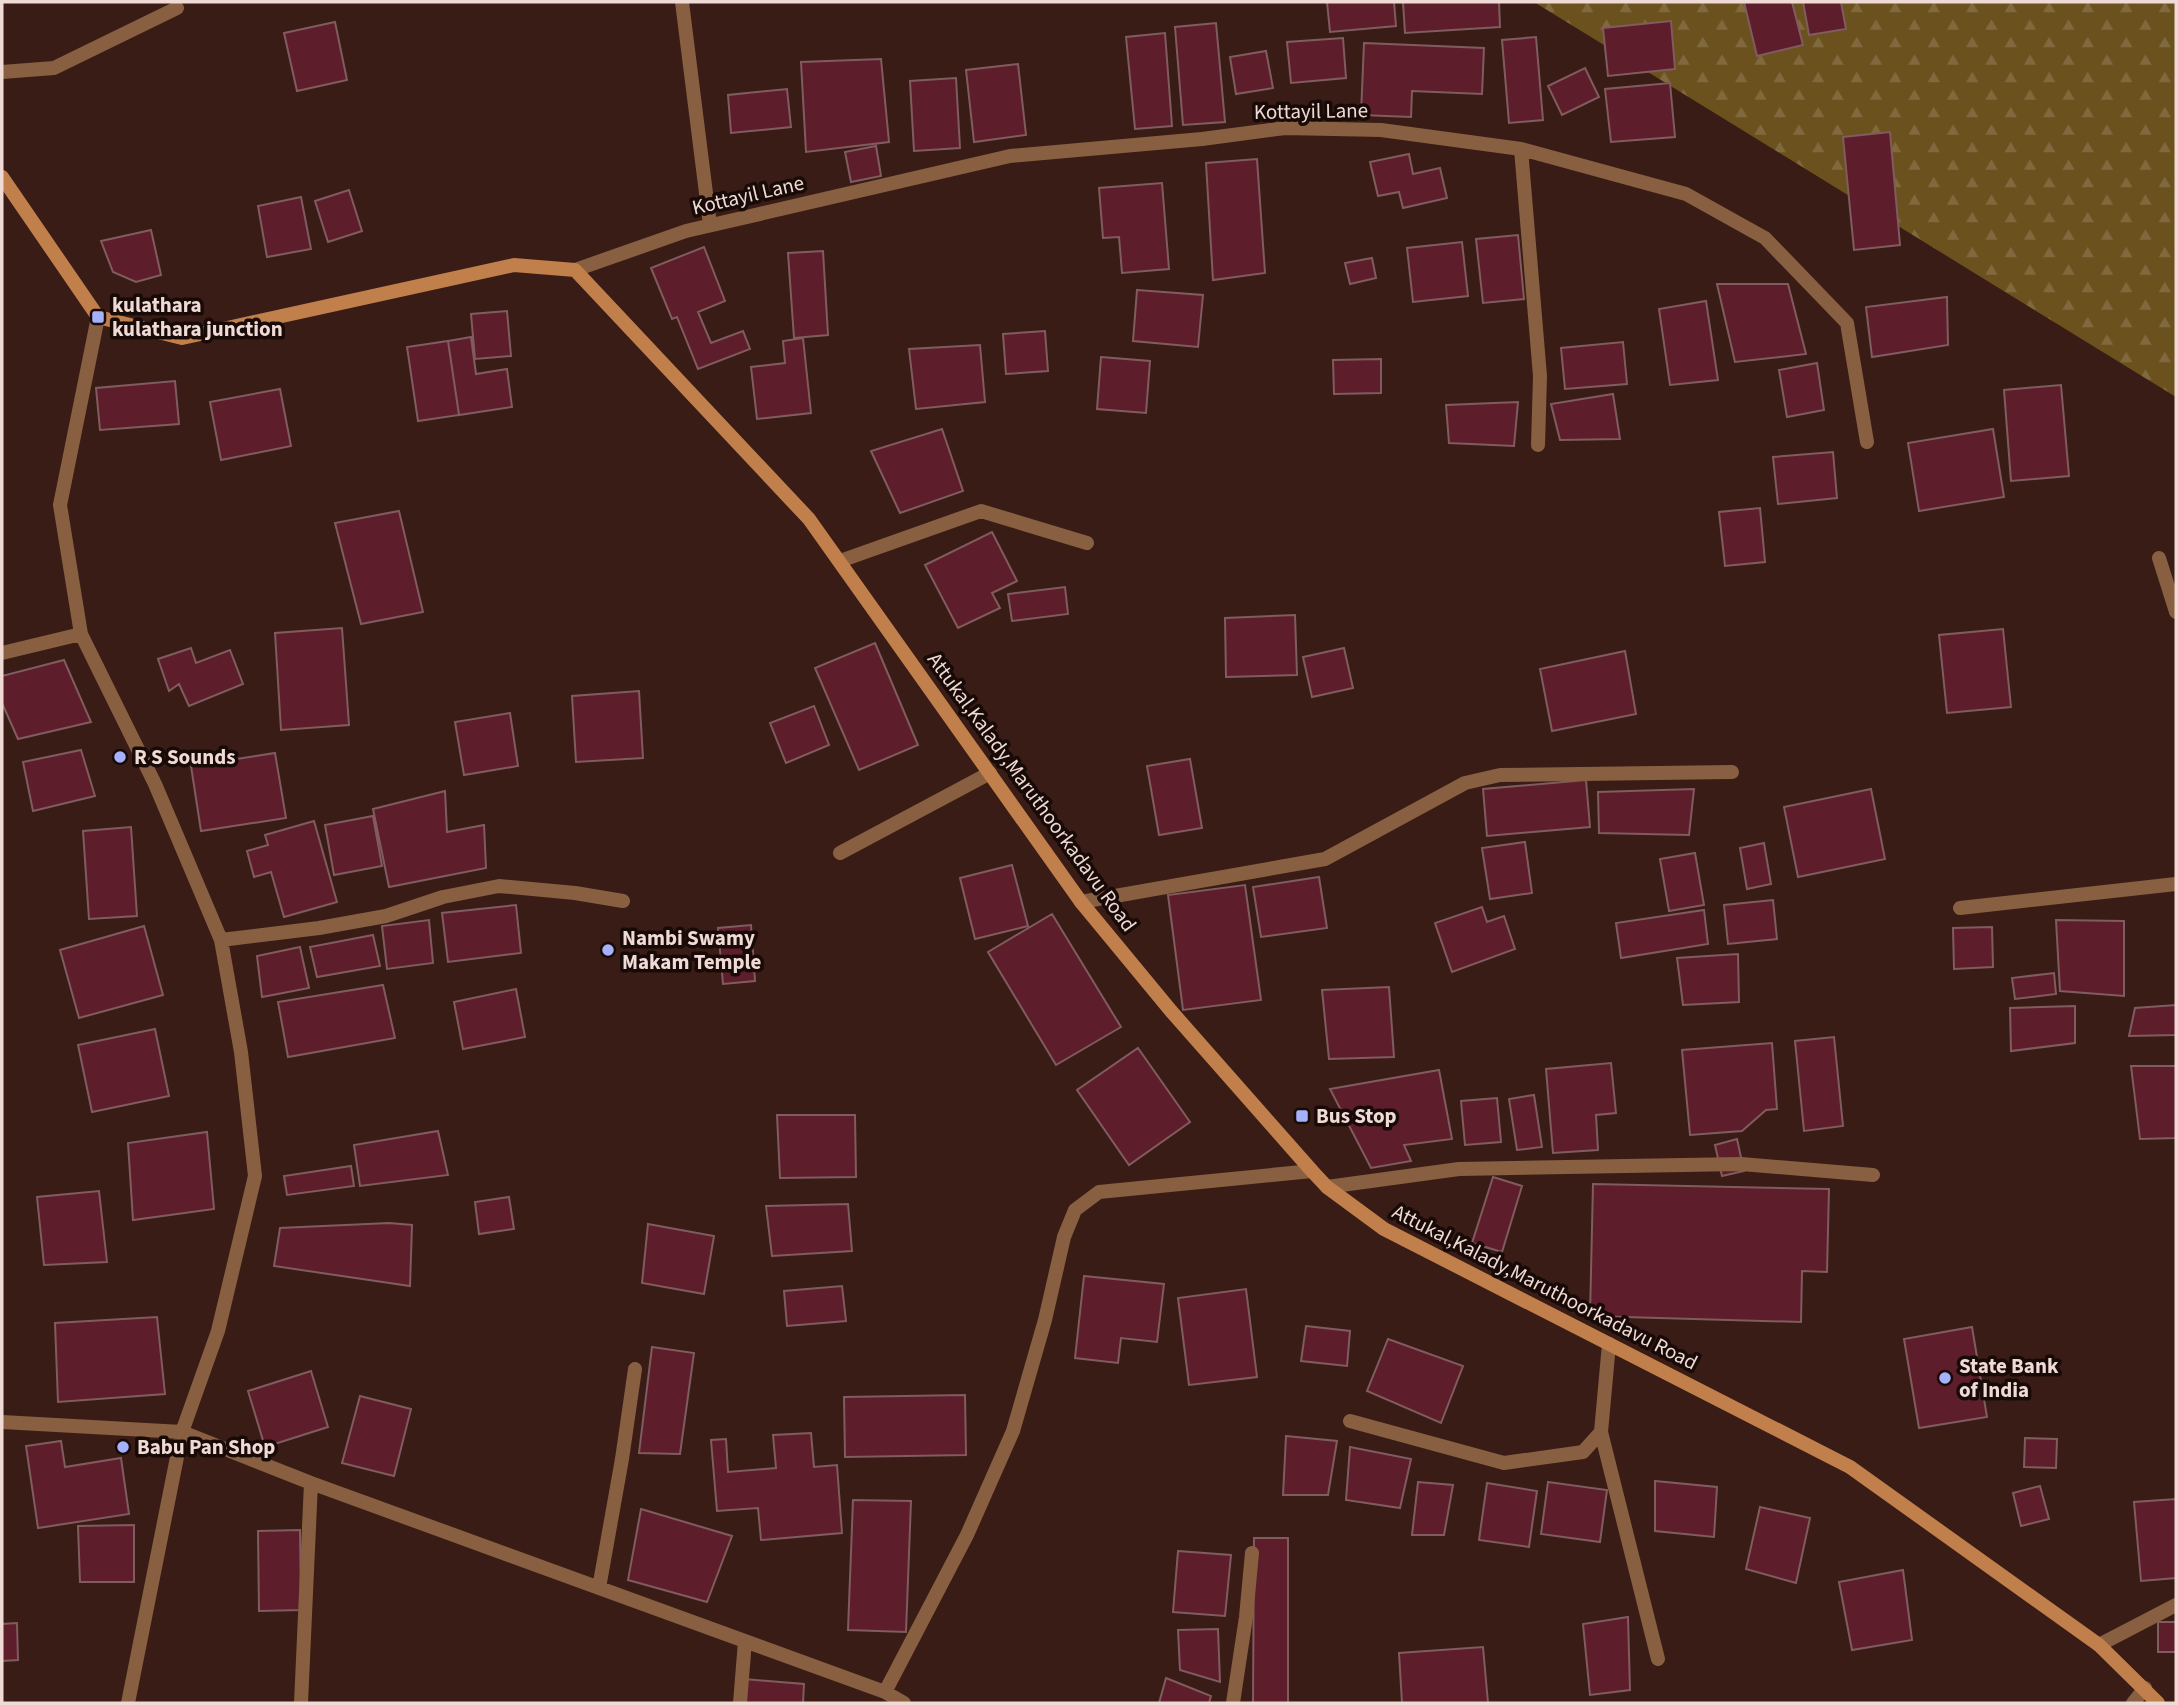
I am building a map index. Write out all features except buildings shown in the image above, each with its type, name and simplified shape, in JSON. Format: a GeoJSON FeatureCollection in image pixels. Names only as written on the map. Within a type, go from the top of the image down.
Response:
{"type":"FeatureCollection","features":[{"type":"Feature","properties":{"kind":"street"},"geometry":{"type":"LineString","coordinates":[[682,2],[710,225]]}},
{"type":"Feature","properties":{"kind":"street"},"geometry":{"type":"LineString","coordinates":[[2,72],[54,68],[177,8]]}},
{"type":"Feature","properties":{"kind":"street","name":"Kottayil Lane"},"geometry":{"type":"LineString","coordinates":[[575,270],[687,231],[1010,156],[1202,139],[1285,128],[1381,130],[1521,149],[1686,194],[1765,238],[1847,323],[1867,442]]}},
{"type":"Feature","properties":{"kind":"street"},"geometry":{"type":"LineString","coordinates":[[1521,149],[1540,376],[1538,445]]}},
{"type":"Feature","properties":{"kind":"street"},"geometry":{"type":"LineString","coordinates":[[2,177],[98,317],[182,338],[514,265],[575,270]]}},
{"type":"Feature","properties":{"kind":"street","name":"Attukal,Kalady,Maruthoorkadavu Road"},"geometry":{"type":"LineString","coordinates":[[575,270],[808,519],[1081,902],[1171,1011],[1327,1187],[1384,1229],[1850,1467],[2099,1645],[2158,1703]]}},
{"type":"Feature","properties":{"kind":"street"},"geometry":{"type":"LineString","coordinates":[[98,317],[60,505],[81,634],[155,784],[221,940],[241,1052],[255,1176],[218,1331],[182,1432],[128,1703]]}},
{"type":"Feature","properties":{"kind":"street"},"geometry":{"type":"LineString","coordinates":[[840,561],[981,511],[1087,543]]}},
{"type":"Feature","properties":{"kind":"street"},"geometry":{"type":"LineString","coordinates":[[2158,558],[2176,612]]}},
{"type":"Feature","properties":{"kind":"street"},"geometry":{"type":"LineString","coordinates":[[2,653],[81,634]]}},
{"type":"Feature","properties":{"kind":"street"},"geometry":{"type":"LineString","coordinates":[[1081,902],[1325,859],[1465,783],[1500,775],[1732,772]]}},
{"type":"Feature","properties":{"kind":"street"},"geometry":{"type":"LineString","coordinates":[[840,853],[990,773]]}},
{"type":"Feature","properties":{"kind":"street"},"geometry":{"type":"LineString","coordinates":[[1960,908],[2176,884]]}},
{"type":"Feature","properties":{"kind":"street"},"geometry":{"type":"LineString","coordinates":[[221,940],[319,928],[386,916],[443,897],[499,886],[624,901]]}},
{"type":"Feature","properties":{"kind":"street"},"geometry":{"type":"LineString","coordinates":[[1327,1187],[1459,1169],[1741,1164],[1872,1175]]}},
{"type":"Feature","properties":{"kind":"street"},"geometry":{"type":"LineString","coordinates":[[885,1692],[967,1535],[1013,1431],[1045,1320],[1064,1237],[1075,1210],[1099,1192],[1312,1171]]}},
{"type":"Feature","properties":{"kind":"street"},"geometry":{"type":"LineString","coordinates":[[1609,1344],[1601,1432],[1658,1659]]}},
{"type":"Feature","properties":{"kind":"street"},"geometry":{"type":"LineString","coordinates":[[598,1588],[622,1459],[635,1369]]}},
{"type":"Feature","properties":{"kind":"street"},"geometry":{"type":"LineString","coordinates":[[1350,1421],[1504,1463],[1583,1452],[1601,1432]]}},
{"type":"Feature","properties":{"kind":"street"},"geometry":{"type":"LineString","coordinates":[[2,1422],[182,1432],[311,1483],[885,1692],[904,1703]]}},
{"type":"Feature","properties":{"kind":"street"},"geometry":{"type":"LineString","coordinates":[[301,1703],[311,1483]]}},
{"type":"Feature","properties":{"kind":"street"},"geometry":{"type":"LineString","coordinates":[[1233,1703],[1252,1553]]}},
{"type":"Feature","properties":{"kind":"street"},"geometry":{"type":"LineString","coordinates":[[2099,1645],[2176,1605]]}},
{"type":"Feature","properties":{"kind":"street"},"geometry":{"type":"LineString","coordinates":[[740,1703],[745,1641]]}},
{"type":"Feature","properties":{"kind":"street"},"geometry":{"type":"LineString","coordinates":[[2133,1703],[2145,1688]]}},
{"type":"Feature","properties":{"kind":"green space"},"geometry":{"type":"Polygon","coordinates":[[[1534,2],[2176,2],[2176,397],[1534,2]]]}},
{"type":"Feature","properties":{"kind":"place","name":"kulathara kulathara junction"},"geometry":{"type":"Point","coordinates":[98,317]}},
{"type":"Feature","properties":{"kind":"place","name":"R S Sounds"},"geometry":{"type":"Point","coordinates":[120,757]}},
{"type":"Feature","properties":{"kind":"place","name":"Nambi Swamy Makam Temple"},"geometry":{"type":"Point","coordinates":[608,950]}},
{"type":"Feature","properties":{"kind":"place","name":"Bus Stop"},"geometry":{"type":"Point","coordinates":[1302,1116]}},
{"type":"Feature","properties":{"kind":"place","name":"State Bank of India"},"geometry":{"type":"Point","coordinates":[1945,1378]}},
{"type":"Feature","properties":{"kind":"place","name":"Babu Pan Shop"},"geometry":{"type":"Point","coordinates":[123,1447]}}]}
